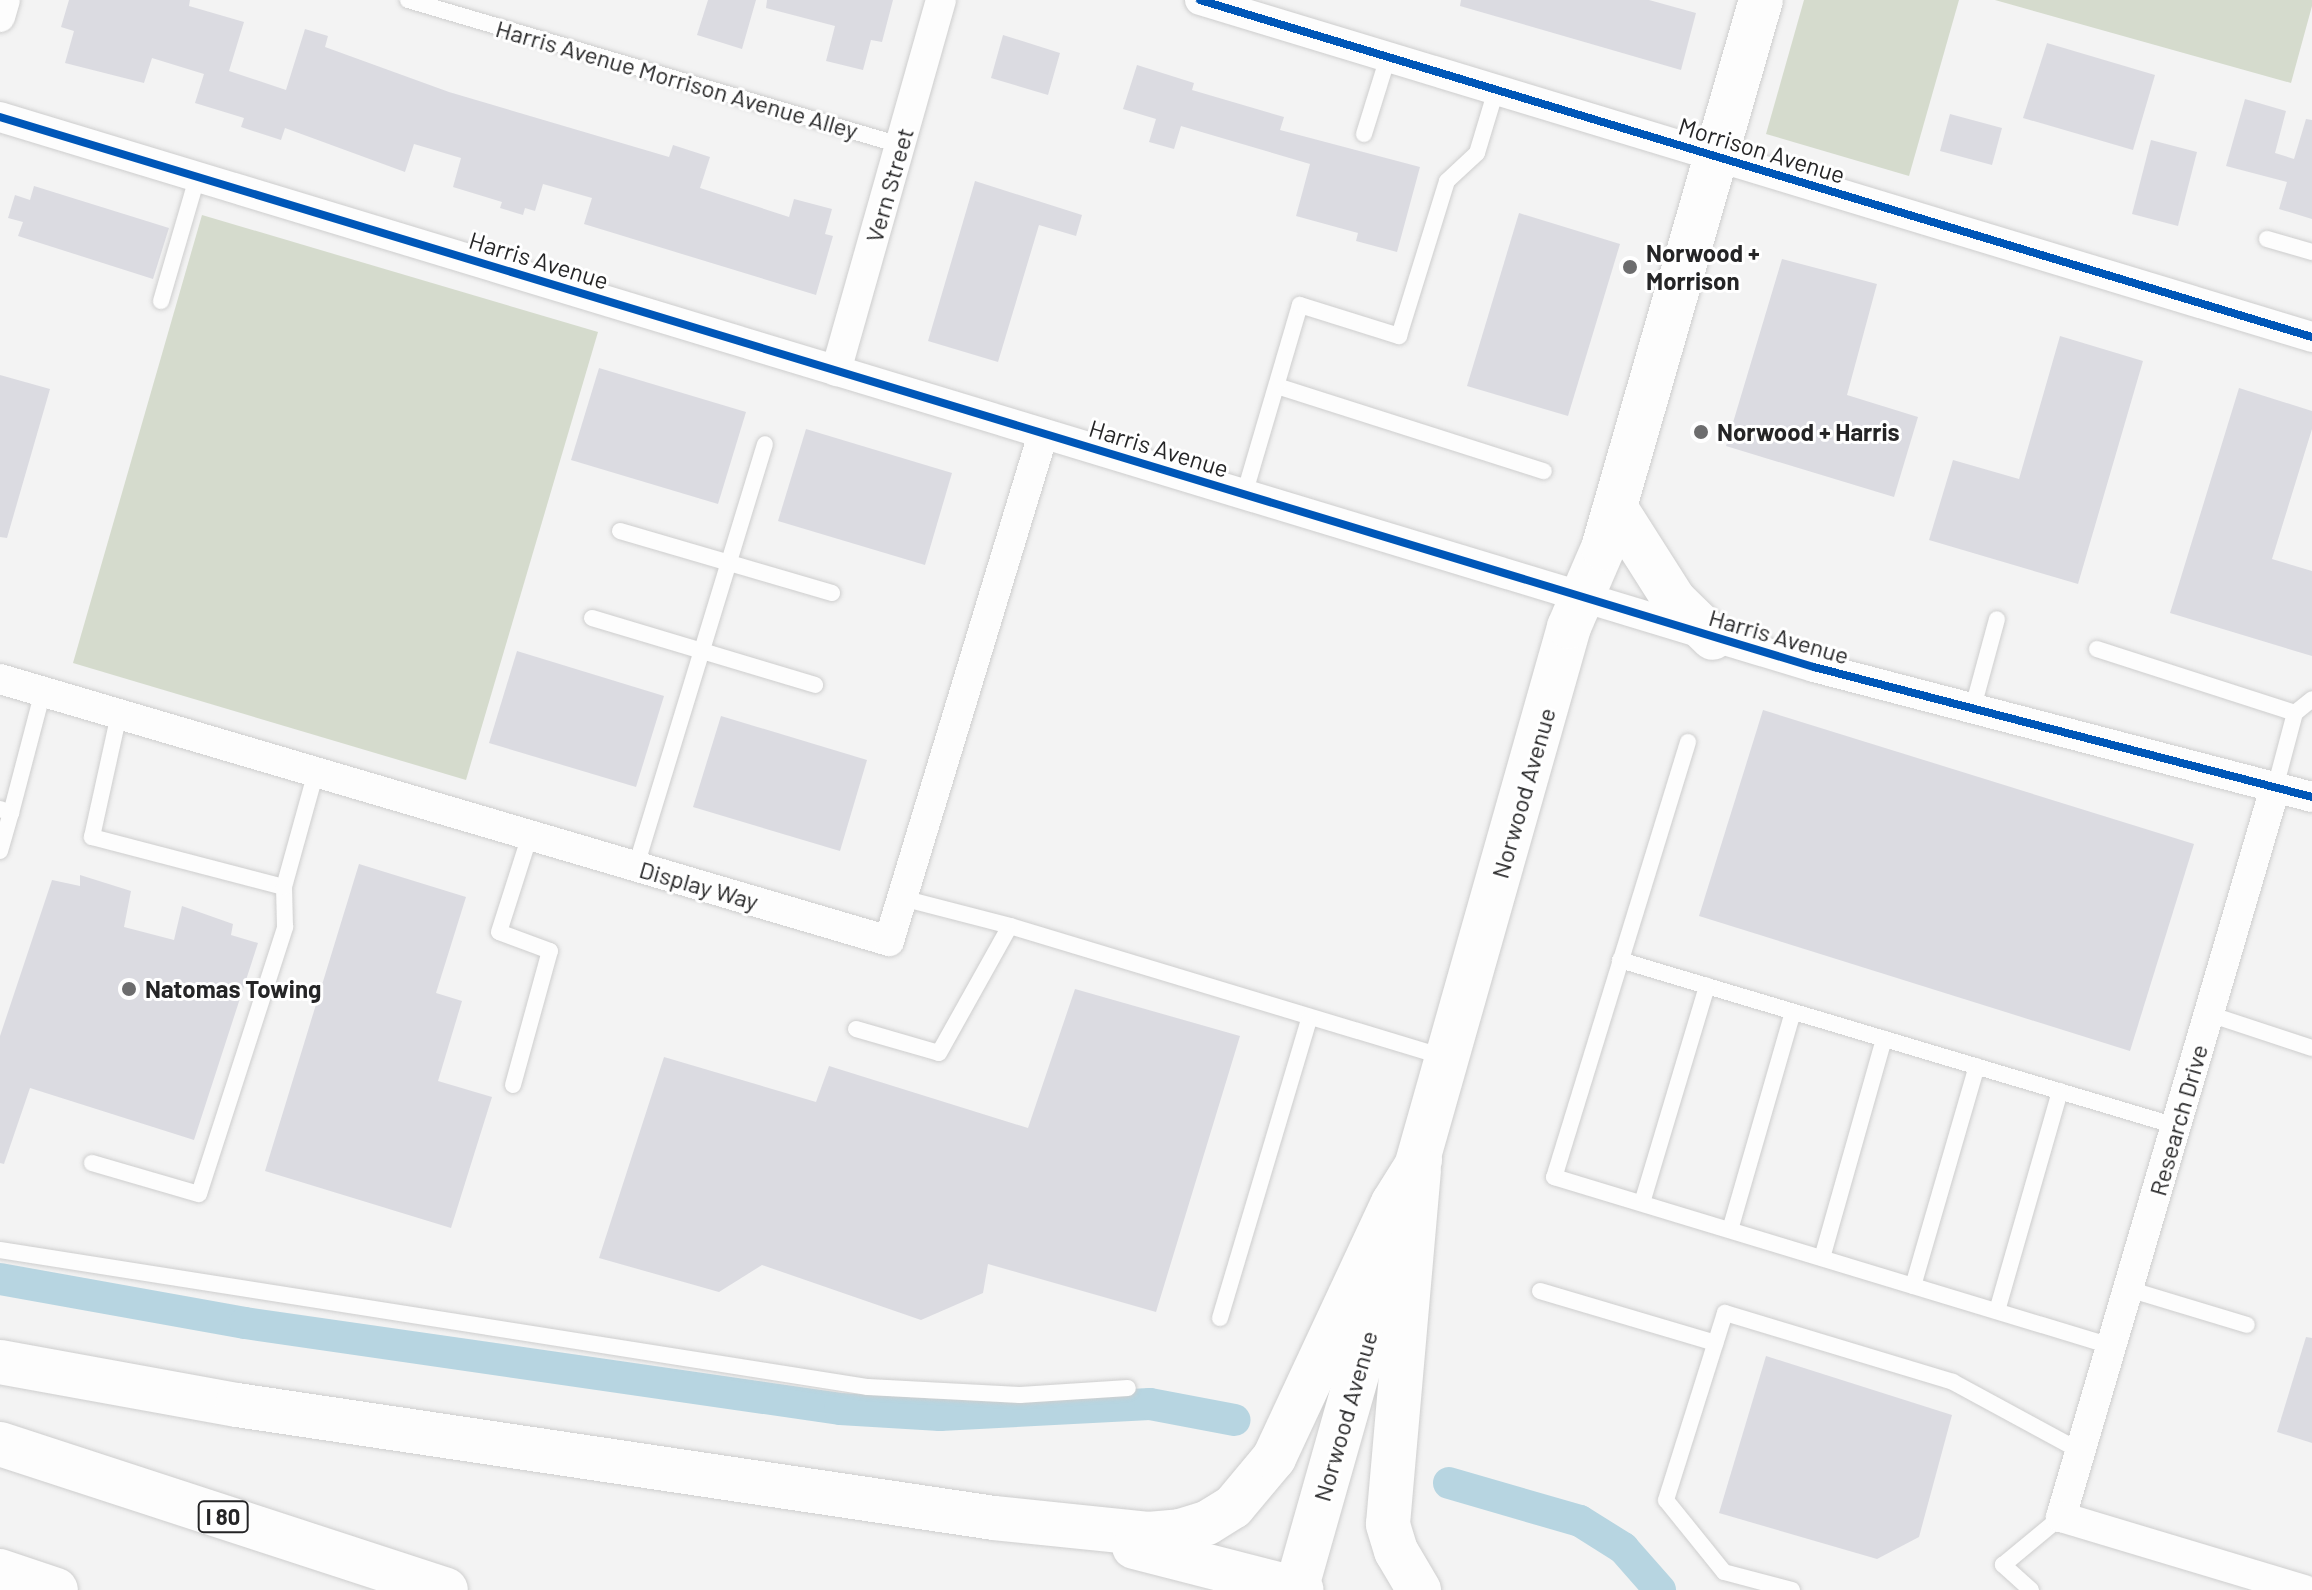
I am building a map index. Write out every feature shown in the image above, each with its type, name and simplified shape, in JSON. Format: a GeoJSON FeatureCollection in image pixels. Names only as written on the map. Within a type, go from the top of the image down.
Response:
{"type":"FeatureCollection","features":[{"type":"Feature","properties":{"kind":"main road","name":"Norwood Avenue"},"geometry":{"type":"LineString","coordinates":[[1298,1589],[1569,627],[1583,598],[1615,507],[1761,0]]}},
{"type":"Feature","properties":{"kind":"main road"},"geometry":{"type":"LineString","coordinates":[[1615,507],[1674,600],[1713,638]]}},
{"type":"Feature","properties":{"kind":"main road"},"geometry":{"type":"LineString","coordinates":[[0,1362],[237,1405],[994,1518],[1148,1534],[1207,1523],[1233,1507],[1274,1458],[1393,1203],[1420,1160]]}},
{"type":"Feature","properties":{"kind":"main road"},"geometry":{"type":"LineString","coordinates":[[1419,1590],[1396,1551],[1388,1524],[1420,1160]]}},
{"type":"Feature","properties":{"kind":"main road","name":"I 80"},"geometry":{"type":"LineString","coordinates":[[0,1444],[446,1590]]}},
{"type":"Feature","properties":{"kind":"main road"},"geometry":{"type":"LineString","coordinates":[[994,1518],[1182,1557],[1298,1589]]}},
{"type":"Feature","properties":{"kind":"main road"},"geometry":{"type":"LineString","coordinates":[[0,1571],[56,1590]]}},
{"type":"Feature","properties":{"kind":"street"},"geometry":{"type":"LineString","coordinates":[[0,17],[5,0]]}},
{"type":"Feature","properties":{"kind":"street","name":"Vern Street"},"geometry":{"type":"LineString","coordinates":[[836,371],[941,0]]}},
{"type":"Feature","properties":{"kind":"street","name":"Morrison Avenue"},"geometry":{"type":"LineString","coordinates":[[1200,0],[2312,337]]}},
{"type":"Feature","properties":{"kind":"street","name":"Harris Avenue"},"geometry":{"type":"LineString","coordinates":[[0,117],[1713,638],[1972,711],[2312,797]]}},
{"type":"Feature","properties":{"kind":"street","name":"Display Way"},"geometry":{"type":"LineString","coordinates":[[0,679],[889,941],[1043,434]]}},
{"type":"Feature","properties":{"kind":"street","name":"Research Drive"},"geometry":{"type":"LineString","coordinates":[[2061,1517],[2275,788]]}},
{"type":"Feature","properties":{"kind":"street"},"geometry":{"type":"LineString","coordinates":[[2061,1517],[2304,1590]]}},
{"type":"Feature","properties":{"kind":"lane","name":"Harris Avenue Morrison Avenue Alley"},"geometry":{"type":"LineString","coordinates":[[408,0],[900,145]]}},
{"type":"Feature","properties":{"kind":"lane"},"geometry":{"type":"LineString","coordinates":[[1364,134],[1388,57]]}},
{"type":"Feature","properties":{"kind":"lane"},"geometry":{"type":"LineString","coordinates":[[1244,495],[1300,305],[1399,336],[1447,181],[1477,153],[1496,90]]}},
{"type":"Feature","properties":{"kind":"lane"},"geometry":{"type":"LineString","coordinates":[[161,301],[197,178]]}},
{"type":"Feature","properties":{"kind":"lane"},"geometry":{"type":"LineString","coordinates":[[2267,239],[2312,252]]}},
{"type":"Feature","properties":{"kind":"lane"},"geometry":{"type":"LineString","coordinates":[[1277,386],[1544,471]]}},
{"type":"Feature","properties":{"kind":"lane"},"geometry":{"type":"LineString","coordinates":[[636,866],[765,444]]}},
{"type":"Feature","properties":{"kind":"lane"},"geometry":{"type":"LineString","coordinates":[[620,531],[832,593]]}},
{"type":"Feature","properties":{"kind":"lane"},"geometry":{"type":"LineString","coordinates":[[592,618],[815,685]]}},
{"type":"Feature","properties":{"kind":"lane"},"geometry":{"type":"LineString","coordinates":[[1972,711],[1997,619]]}},
{"type":"Feature","properties":{"kind":"lane"},"geometry":{"type":"LineString","coordinates":[[2097,649],[2295,713]]}},
{"type":"Feature","properties":{"kind":"lane"},"geometry":{"type":"LineString","coordinates":[[0,851],[6,811],[43,691]]}},
{"type":"Feature","properties":{"kind":"lane"},"geometry":{"type":"LineString","coordinates":[[2275,788],[2295,713],[2312,699]]}},
{"type":"Feature","properties":{"kind":"lane"},"geometry":{"type":"LineString","coordinates":[[119,714],[92,837],[284,887]]}},
{"type":"Feature","properties":{"kind":"lane"},"geometry":{"type":"LineString","coordinates":[[1688,742],[1554,1177],[2111,1346]]}},
{"type":"Feature","properties":{"kind":"lane"},"geometry":{"type":"LineString","coordinates":[[92,1163],[199,1194],[285,927],[284,887],[316,772]]}},
{"type":"Feature","properties":{"kind":"lane"},"geometry":{"type":"LineString","coordinates":[[513,1085],[550,951],[499,932],[530,835]]}},
{"type":"Feature","properties":{"kind":"lane"},"geometry":{"type":"LineString","coordinates":[[902,898],[1010,926],[1448,1059]]}},
{"type":"Feature","properties":{"kind":"lane"},"geometry":{"type":"LineString","coordinates":[[856,1029],[939,1053],[1010,926]]}},
{"type":"Feature","properties":{"kind":"lane"},"geometry":{"type":"LineString","coordinates":[[1620,960],[2176,1126]]}},
{"type":"Feature","properties":{"kind":"lane"},"geometry":{"type":"LineString","coordinates":[[1642,1203],[1707,986]]}},
{"type":"Feature","properties":{"kind":"lane"},"geometry":{"type":"LineString","coordinates":[[1730,1230],[1793,1012]]}},
{"type":"Feature","properties":{"kind":"lane"},"geometry":{"type":"LineString","coordinates":[[2209,1014],[2312,1048]]}},
{"type":"Feature","properties":{"kind":"lane"},"geometry":{"type":"LineString","coordinates":[[1220,1318],[1310,1017]]}},
{"type":"Feature","properties":{"kind":"lane"},"geometry":{"type":"LineString","coordinates":[[1822,1258],[1884,1039]]}},
{"type":"Feature","properties":{"kind":"lane"},"geometry":{"type":"LineString","coordinates":[[1913,1286],[1977,1066]]}},
{"type":"Feature","properties":{"kind":"lane"},"geometry":{"type":"LineString","coordinates":[[1997,1311],[2060,1091]]}},
{"type":"Feature","properties":{"kind":"lane"},"geometry":{"type":"LineString","coordinates":[[0,1250],[868,1387],[1020,1395],[1128,1388]]}},
{"type":"Feature","properties":{"kind":"lane"},"geometry":{"type":"LineString","coordinates":[[2128,1289],[2247,1325]]}},
{"type":"Feature","properties":{"kind":"lane"},"geometry":{"type":"LineString","coordinates":[[1540,1291],[1715,1343]]}},
{"type":"Feature","properties":{"kind":"lane"},"geometry":{"type":"LineString","coordinates":[[1792,1590],[1724,1572],[1666,1500],[1725,1313],[1953,1382],[2080,1451]]}},
{"type":"Feature","properties":{"kind":"lane"},"geometry":{"type":"LineString","coordinates":[[2031,1590],[2003,1565],[2061,1517]]}},
{"type":"Feature","properties":{"kind":"shaded area"},"geometry":{"type":"Polygon","coordinates":[[[1804,0],[1959,0],[1909,176],[1766,134],[1804,0]]]}},
{"type":"Feature","properties":{"kind":"shaded area"},"geometry":{"type":"Polygon","coordinates":[[[1995,0],[2312,0],[2312,6],[2291,83],[1995,0]]]}},
{"type":"Feature","properties":{"kind":"shaded area"},"geometry":{"type":"Polygon","coordinates":[[[202,215],[598,332],[466,780],[73,663],[202,215]]]}},
{"type":"Feature","properties":{"kind":"building"},"geometry":{"type":"Polygon","coordinates":[[[69,0],[190,0],[189,6],[244,22],[229,71],[286,90],[305,29],[328,36],[325,47],[449,92],[669,157],[673,145],[710,157],[700,188],[789,217],[794,199],[832,209],[825,234],[833,236],[816,295],[584,224],[592,198],[543,184],[535,211],[525,208],[523,215],[500,208],[502,202],[453,187],[461,158],[414,144],[405,172],[285,128],[281,140],[241,127],[244,118],[195,103],[204,74],[152,58],[144,83],[65,63],[74,31],[61,27],[69,0]]]}},
{"type":"Feature","properties":{"kind":"building"},"geometry":{"type":"Polygon","coordinates":[[[708,0],[756,0],[742,49],[697,35],[708,0]]]}},
{"type":"Feature","properties":{"kind":"building"},"geometry":{"type":"Polygon","coordinates":[[[767,0],[893,0],[882,42],[871,40],[863,70],[826,61],[835,26],[766,8],[767,0]]]}},
{"type":"Feature","properties":{"kind":"building"},"geometry":{"type":"Polygon","coordinates":[[[1461,0],[1649,0],[1696,13],[1681,70],[1460,6],[1461,0]]]}},
{"type":"Feature","properties":{"kind":"building"},"geometry":{"type":"Polygon","coordinates":[[[1003,35],[1060,53],[1048,95],[991,78],[1003,35]]]}},
{"type":"Feature","properties":{"kind":"building"},"geometry":{"type":"Polygon","coordinates":[[[2047,43],[2155,75],[2133,150],[2023,118],[2047,43]]]}},
{"type":"Feature","properties":{"kind":"building"},"geometry":{"type":"Polygon","coordinates":[[[1137,65],[1194,83],[1192,90],[1284,117],[1280,130],[1420,167],[1397,252],[1356,241],[1358,233],[1296,216],[1310,164],[1181,126],[1174,149],[1149,142],[1156,119],[1123,109],[1137,65]]]}},
{"type":"Feature","properties":{"kind":"building"},"geometry":{"type":"Polygon","coordinates":[[[2245,99],[2286,111],[2275,153],[2294,159],[2306,119],[2312,120],[2312,219],[2279,209],[2287,182],[2226,166],[2245,99]]]}},
{"type":"Feature","properties":{"kind":"building"},"geometry":{"type":"Polygon","coordinates":[[[1950,114],[2002,128],[1992,165],[1940,151],[1950,114]]]}},
{"type":"Feature","properties":{"kind":"building"},"geometry":{"type":"Polygon","coordinates":[[[2151,140],[2197,152],[2178,226],[2132,214],[2151,140]]]}},
{"type":"Feature","properties":{"kind":"building"},"geometry":{"type":"Polygon","coordinates":[[[975,181],[1082,215],[1076,236],[1039,225],[998,362],[928,341],[975,181]]]}},
{"type":"Feature","properties":{"kind":"building"},"geometry":{"type":"Polygon","coordinates":[[[34,186],[169,228],[153,279],[18,236],[23,222],[8,218],[15,195],[30,200],[34,186]]]}},
{"type":"Feature","properties":{"kind":"building"},"geometry":{"type":"Polygon","coordinates":[[[1519,213],[1620,244],[1568,416],[1467,386],[1519,213]]]}},
{"type":"Feature","properties":{"kind":"building"},"geometry":{"type":"Polygon","coordinates":[[[1782,259],[1877,284],[1847,395],[1918,417],[1894,497],[1726,446],[1782,259]]]}},
{"type":"Feature","properties":{"kind":"building"},"geometry":{"type":"Polygon","coordinates":[[[2060,336],[2143,361],[2078,584],[1929,540],[1953,460],[2019,479],[2060,336]]]}},
{"type":"Feature","properties":{"kind":"building"},"geometry":{"type":"Polygon","coordinates":[[[599,368],[746,412],[718,504],[571,460],[599,368]]]}},
{"type":"Feature","properties":{"kind":"building"},"geometry":{"type":"Polygon","coordinates":[[[0,375],[50,389],[7,538],[0,537],[0,375]]]}},
{"type":"Feature","properties":{"kind":"building"},"geometry":{"type":"Polygon","coordinates":[[[2239,388],[2312,411],[2312,429],[2272,559],[2312,571],[2312,656],[2170,613],[2239,388]]]}},
{"type":"Feature","properties":{"kind":"building"},"geometry":{"type":"Polygon","coordinates":[[[806,429],[952,473],[925,565],[778,521],[806,429]]]}},
{"type":"Feature","properties":{"kind":"building"},"geometry":{"type":"Polygon","coordinates":[[[517,651],[664,696],[636,787],[489,743],[517,651]]]}},
{"type":"Feature","properties":{"kind":"building"},"geometry":{"type":"Polygon","coordinates":[[[1763,710],[2194,844],[2130,1051],[1699,916],[1763,710]]]}},
{"type":"Feature","properties":{"kind":"building"},"geometry":{"type":"Polygon","coordinates":[[[721,716],[867,760],[840,851],[693,807],[721,716]]]}},
{"type":"Feature","properties":{"kind":"building"},"geometry":{"type":"Polygon","coordinates":[[[359,864],[466,897],[436,993],[462,1001],[438,1081],[492,1097],[451,1228],[265,1171],[359,864]]]}},
{"type":"Feature","properties":{"kind":"building","name":"Natomas Towing"},"geometry":{"type":"Polygon","coordinates":[[[80,875],[131,891],[124,927],[174,940],[182,906],[233,924],[231,935],[258,943],[194,1140],[30,1088],[4,1164],[0,1163],[0,1036],[52,880],[80,886],[80,875]]]}},
{"type":"Feature","properties":{"kind":"building"},"geometry":{"type":"Polygon","coordinates":[[[1075,989],[1240,1036],[1156,1312],[988,1264],[983,1293],[921,1320],[762,1265],[719,1292],[599,1258],[664,1057],[816,1102],[829,1066],[1028,1128],[1075,989]]]}},
{"type":"Feature","properties":{"kind":"building"},"geometry":{"type":"Polygon","coordinates":[[[2306,1337],[2312,1338],[2312,1443],[2277,1432],[2306,1337]]]}},
{"type":"Feature","properties":{"kind":"building"},"geometry":{"type":"Polygon","coordinates":[[[1766,1356],[1952,1415],[1919,1537],[1877,1559],[1719,1513],[1766,1356]]]}},
{"type":"Feature","properties":{"kind":"waterway"},"geometry":{"type":"LineString","coordinates":[[0,1279],[245,1323],[840,1409],[940,1415],[1150,1404],[1235,1420]]}},
{"type":"Feature","properties":{"kind":"waterway"},"geometry":{"type":"LineString","coordinates":[[1449,1483],[1580,1521],[1623,1548],[1660,1590]]}},
{"type":"Feature","properties":{"kind":"cycle path"},"geometry":{"type":"LineString","coordinates":[[1200,0],[2312,337]]}},
{"type":"Feature","properties":{"kind":"cycle path"},"geometry":{"type":"LineString","coordinates":[[0,117],[1814,667],[2312,797]]}},
{"type":"Feature","properties":{"kind":"place","name":"Norwood + Morrison"},"geometry":{"type":"Point","coordinates":[1630,267]}},
{"type":"Feature","properties":{"kind":"place","name":"Norwood + Harris"},"geometry":{"type":"Point","coordinates":[1701,432]}},
{"type":"Feature","properties":{"kind":"place","name":"Natomas Towing"},"geometry":{"type":"Point","coordinates":[129,989]}}]}
